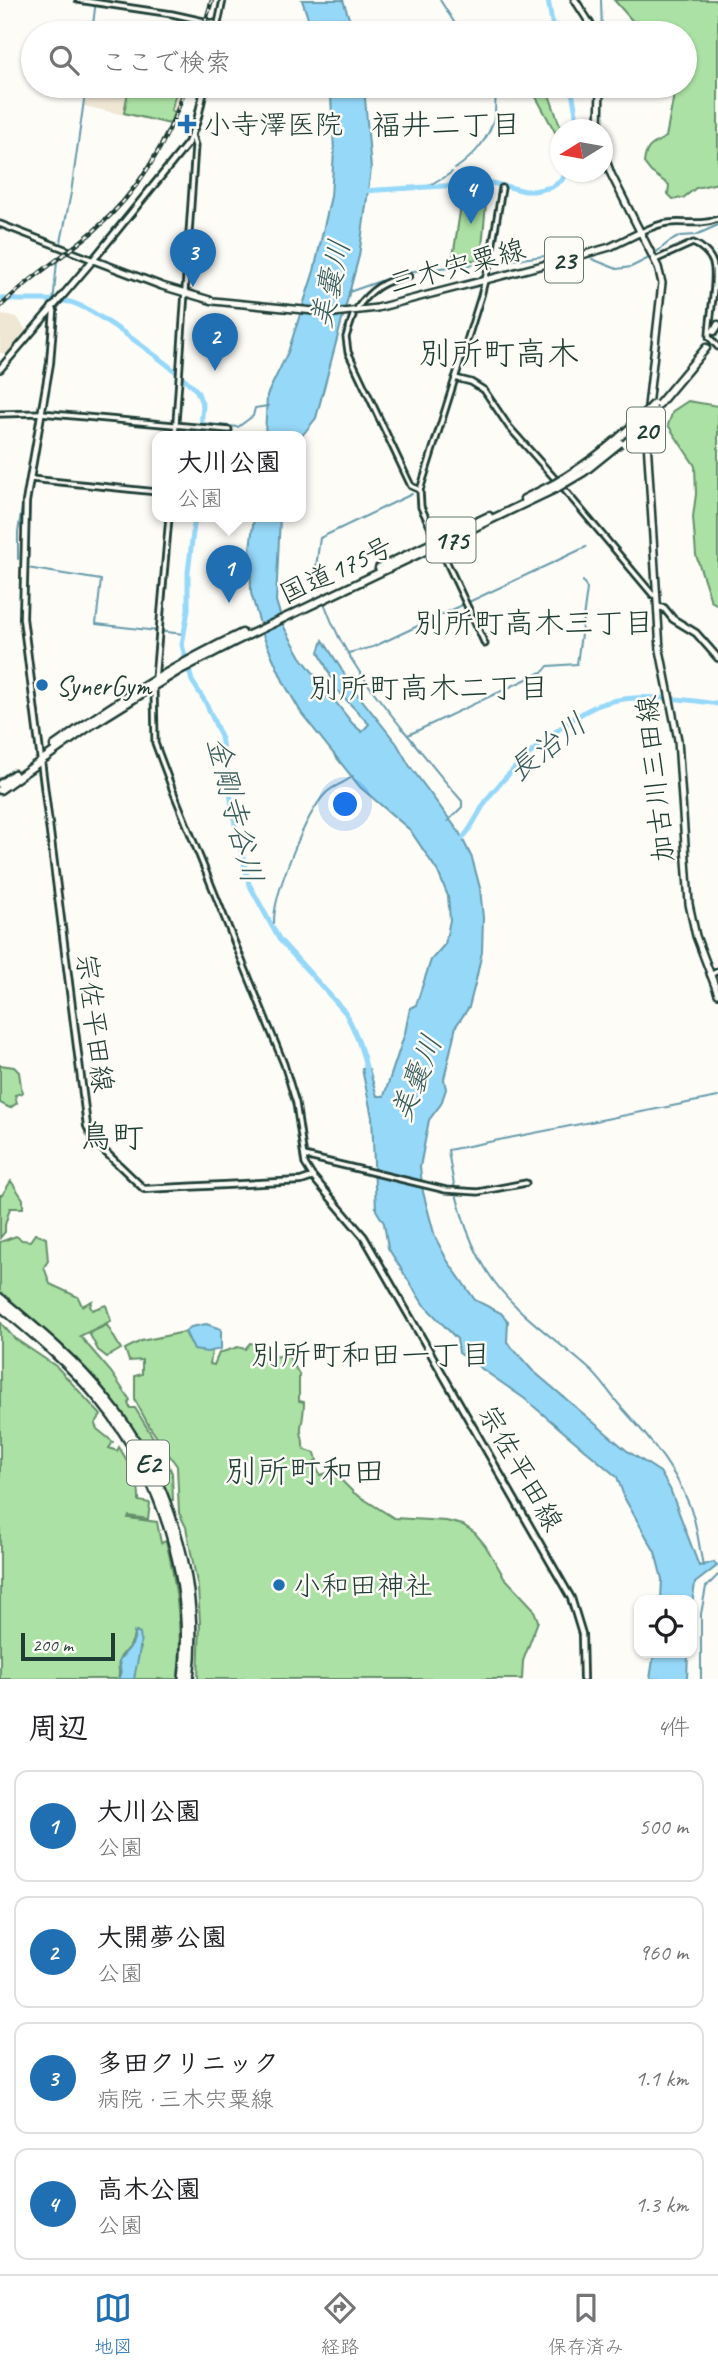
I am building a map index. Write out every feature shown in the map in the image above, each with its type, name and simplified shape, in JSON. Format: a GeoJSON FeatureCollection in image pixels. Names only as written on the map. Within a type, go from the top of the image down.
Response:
{"type":"FeatureCollection","features":[{"type":"Feature","properties":{"kind":"highway","name":"国道175号"},"geometry":{"type":"LineString","coordinates":[[0,784],[154,682],[197,658],[555,486],[608,454],[654,407],[705,346]]}},
{"type":"Feature","properties":{"kind":"highway","name":"国道175号"},"geometry":{"type":"LineString","coordinates":[[0,790],[40,758]]}},
{"type":"Feature","properties":{"kind":"highway","name":"E2"},"geometry":{"type":"LineString","coordinates":[[0,1298],[55,1346],[98,1389],[135,1440],[155,1475],[175,1529],[185,1572],[191,1633],[189,1679]]}},
{"type":"Feature","properties":{"kind":"highway","name":"E2"},"geometry":{"type":"LineString","coordinates":[[0,1307],[51,1350],[101,1402],[130,1443],[149,1478],[163,1513],[179,1572],[184,1612],[183,1679]]}},
{"type":"Feature","properties":{"kind":"main road"},"geometry":{"type":"LineString","coordinates":[[576,0],[589,21]]}},
{"type":"Feature","properties":{"kind":"main road"},"geometry":{"type":"LineString","coordinates":[[0,369],[188,143],[202,98]]}},
{"type":"Feature","properties":{"kind":"main road"},"geometry":{"type":"LineString","coordinates":[[599,119],[600,98]]}},
{"type":"Feature","properties":{"kind":"main road","name":"加古川三田線"},"geometry":{"type":"LineString","coordinates":[[613,178],[660,273],[662,295],[646,424],[660,650],[679,751],[689,904],[694,929],[718,994]]}},
{"type":"Feature","properties":{"kind":"main road","name":"三木宍粟線"},"geometry":{"type":"LineString","coordinates":[[93,260],[184,293],[228,303],[350,315],[610,247],[641,232]]}},
{"type":"Feature","properties":{"kind":"main road","name":"宗佐平田線"},"geometry":{"type":"LineString","coordinates":[[53,307],[50,363],[26,502],[23,618],[77,1058],[90,1135],[144,1189],[290,1182],[313,1177],[364,1237],[571,1598],[582,1634],[583,1679]]}},
{"type":"Feature","properties":{"kind":"main road"},"geometry":{"type":"LineString","coordinates":[[658,607],[664,608],[673,619],[696,633],[718,658]]}},
{"type":"Feature","properties":{"kind":"street"},"geometry":{"type":"LineString","coordinates":[[78,0],[204,21]]}},
{"type":"Feature","properties":{"kind":"street"},"geometry":{"type":"LineString","coordinates":[[218,21],[223,0]]}},
{"type":"Feature","properties":{"kind":"street"},"geometry":{"type":"LineString","coordinates":[[176,431],[195,146],[192,135]]}},
{"type":"Feature","properties":{"kind":"street"},"geometry":{"type":"LineString","coordinates":[[188,143],[195,146]]}},
{"type":"Feature","properties":{"kind":"street"},"geometry":{"type":"LineString","coordinates":[[485,644],[421,507],[420,490],[490,263],[502,188]]}},
{"type":"Feature","properties":{"kind":"street"},"geometry":{"type":"LineString","coordinates":[[641,232],[667,223],[705,223],[718,219]]}},
{"type":"Feature","properties":{"kind":"street"},"geometry":{"type":"LineString","coordinates":[[0,224],[93,260]]}},
{"type":"Feature","properties":{"kind":"street"},"geometry":{"type":"LineString","coordinates":[[653,257],[693,243],[711,259],[714,272],[709,337],[718,347]]}},
{"type":"Feature","properties":{"kind":"street"},"geometry":{"type":"LineString","coordinates":[[356,310],[372,289],[409,276]]}},
{"type":"Feature","properties":{"kind":"street"},"geometry":{"type":"LineString","coordinates":[[350,315],[346,337],[348,352],[411,486],[420,490]]}},
{"type":"Feature","properties":{"kind":"street"},"geometry":{"type":"LineString","coordinates":[[455,378],[471,382],[484,390],[509,427],[653,595],[657,595]]}},
{"type":"Feature","properties":{"kind":"street"},"geometry":{"type":"LineString","coordinates":[[0,414],[41,413],[229,430]]}},
{"type":"Feature","properties":{"kind":"street"},"geometry":{"type":"LineString","coordinates":[[30,479],[152,491]]}},
{"type":"Feature","properties":{"kind":"street"},"geometry":{"type":"LineString","coordinates":[[169,522],[154,682],[155,743],[284,1064],[296,1103],[307,1170],[313,1177]]}},
{"type":"Feature","properties":{"kind":"street"},"geometry":{"type":"LineString","coordinates":[[710,975],[718,971]]}},
{"type":"Feature","properties":{"kind":"street"},"geometry":{"type":"LineString","coordinates":[[304,1156],[446,1190],[478,1192],[526,1183]]}},
{"type":"Feature","properties":{"kind":"shaded area"},"geometry":{"type":"Polygon","coordinates":[[[85,98],[180,98],[170,125],[84,106],[85,98]]]}},
{"type":"Feature","properties":{"kind":"shaded area"},"geometry":{"type":"Polygon","coordinates":[[[0,315],[17,317],[27,332],[9,354],[0,353],[0,315]]]}},
{"type":"Feature","properties":{"kind":"green space"},"geometry":{"type":"Polygon","coordinates":[[[614,0],[718,0],[718,183],[696,188],[683,198],[673,199],[668,194],[669,185],[651,172],[644,163],[648,149],[666,137],[673,98],[697,98],[697,21],[632,21],[614,0]]]}},
{"type":"Feature","properties":{"kind":"green space"},"geometry":{"type":"Polygon","coordinates":[[[127,98],[174,98],[170,124],[124,113],[127,98]]]}},
{"type":"Feature","properties":{"kind":"green space"},"geometry":{"type":"Polygon","coordinates":[[[537,98],[550,98],[558,119],[550,119],[550,123],[537,98]]]}},
{"type":"Feature","properties":{"kind":"green space"},"geometry":{"type":"Polygon","coordinates":[[[462,199],[486,203],[481,259],[452,263],[462,199]]]}},
{"type":"Feature","properties":{"kind":"green space"},"geometry":{"type":"Polygon","coordinates":[[[688,401],[718,406],[718,605],[711,601],[696,555],[693,517],[695,466],[668,425],[673,411],[688,401]]]}},
{"type":"Feature","properties":{"kind":"green space"},"geometry":{"type":"Polygon","coordinates":[[[0,1065],[14,1067],[19,1072],[22,1093],[15,1095],[17,1103],[10,1108],[0,1103],[0,1065]]]}},
{"type":"Feature","properties":{"kind":"green space"},"geometry":{"type":"Polygon","coordinates":[[[11,1181],[23,1199],[23,1208],[10,1208],[5,1232],[0,1238],[0,1195],[11,1181]]]}},
{"type":"Feature","properties":{"kind":"green space"},"geometry":{"type":"Polygon","coordinates":[[[35,1234],[46,1238],[48,1261],[44,1267],[50,1284],[78,1297],[82,1306],[92,1301],[92,1310],[106,1305],[111,1321],[80,1336],[111,1372],[130,1400],[130,1408],[135,1408],[160,1449],[153,1453],[158,1461],[165,1457],[172,1473],[173,1500],[169,1500],[135,1433],[102,1387],[68,1352],[0,1294],[0,1242],[16,1236],[30,1241],[35,1234]]]}},
{"type":"Feature","properties":{"kind":"green space"},"geometry":{"type":"Polygon","coordinates":[[[0,1322],[14,1338],[57,1367],[101,1415],[95,1424],[97,1429],[113,1442],[109,1448],[117,1451],[119,1447],[127,1460],[136,1479],[139,1501],[150,1503],[148,1519],[128,1518],[157,1522],[161,1543],[166,1541],[178,1610],[178,1679],[134,1679],[137,1654],[141,1648],[134,1634],[119,1661],[118,1679],[0,1679],[0,1322]]]}},
{"type":"Feature","properties":{"kind":"green space"},"geometry":{"type":"Polygon","coordinates":[[[107,1325],[121,1349],[107,1357],[98,1350],[89,1333],[107,1325]]]}},
{"type":"Feature","properties":{"kind":"green space"},"geometry":{"type":"Polygon","coordinates":[[[185,1332],[196,1346],[212,1351],[210,1364],[214,1365],[219,1353],[238,1347],[245,1349],[250,1343],[264,1345],[276,1357],[287,1354],[299,1374],[299,1401],[304,1402],[301,1430],[303,1446],[315,1453],[317,1460],[314,1463],[320,1475],[335,1475],[335,1465],[342,1481],[354,1493],[394,1518],[446,1521],[463,1525],[475,1533],[504,1577],[533,1608],[538,1621],[523,1661],[522,1679],[198,1679],[198,1588],[186,1527],[179,1513],[177,1466],[149,1426],[135,1400],[135,1376],[142,1374],[142,1360],[129,1361],[125,1349],[141,1341],[185,1332]]]}},
{"type":"Feature","properties":{"kind":"water"},"geometry":{"type":"Polygon","coordinates":[[[302,0],[343,0],[350,21],[309,21],[302,0]]]}},
{"type":"Feature","properties":{"kind":"water","name":"美嚢川"},"geometry":{"type":"Polygon","coordinates":[[[331,98],[365,98],[371,169],[359,256],[316,418],[306,431],[265,431],[267,395],[288,352],[314,271],[331,196],[334,151],[331,98]]]}},
{"type":"Feature","properties":{"kind":"water","name":"美嚢川"},"geometry":{"type":"Polygon","coordinates":[[[253,522],[280,522],[276,601],[284,627],[301,657],[362,732],[369,724],[337,690],[319,652],[323,640],[355,691],[397,744],[409,765],[459,832],[472,858],[480,888],[482,952],[469,1007],[456,1026],[444,1079],[446,1089],[441,1104],[429,1120],[420,1167],[423,1192],[435,1237],[447,1260],[475,1300],[501,1313],[508,1321],[507,1342],[532,1370],[626,1450],[660,1472],[670,1489],[699,1566],[714,1562],[717,1566],[695,1583],[693,1595],[661,1595],[662,1579],[655,1552],[625,1499],[617,1477],[525,1399],[459,1353],[457,1339],[423,1304],[388,1248],[384,1223],[376,1210],[372,1117],[362,1069],[369,1069],[377,1096],[384,1096],[405,1033],[410,1008],[416,1005],[431,960],[445,944],[450,920],[448,896],[438,872],[410,830],[360,787],[302,714],[284,683],[264,638],[251,593],[250,548],[253,522]]]}},
{"type":"Feature","properties":{"kind":"water"},"geometry":{"type":"Polygon","coordinates":[[[206,1324],[221,1329],[221,1349],[207,1352],[194,1350],[185,1331],[206,1324]]]}},
{"type":"Feature","properties":{"kind":"water"},"geometry":{"type":"Polygon","coordinates":[[[136,1632],[140,1634],[141,1643],[134,1679],[118,1679],[121,1674],[119,1660],[132,1645],[136,1632]]]}},
{"type":"Feature","properties":{"kind":"water"},"geometry":{"type":"Polygon","coordinates":[[[653,1658],[688,1658],[687,1679],[650,1679],[653,1658]]]}},
{"type":"Feature","properties":{"kind":"waterway"},"geometry":{"type":"LineString","coordinates":[[93,21],[96,0]]}},
{"type":"Feature","properties":{"kind":"waterway"},"geometry":{"type":"LineString","coordinates":[[440,0],[453,21]]}},
{"type":"Feature","properties":{"kind":"waterway"},"geometry":{"type":"LineString","coordinates":[[548,0],[552,21]]}},
{"type":"Feature","properties":{"kind":"waterway"},"geometry":{"type":"LineString","coordinates":[[601,0],[602,21]]}},
{"type":"Feature","properties":{"kind":"waterway"},"geometry":{"type":"LineString","coordinates":[[61,242],[84,98]]}},
{"type":"Feature","properties":{"kind":"waterway"},"geometry":{"type":"LineString","coordinates":[[495,113],[496,98]]}},
{"type":"Feature","properties":{"kind":"waterway"},"geometry":{"type":"LineString","coordinates":[[573,98],[577,119]]}},
{"type":"Feature","properties":{"kind":"waterway"},"geometry":{"type":"LineString","coordinates":[[455,169],[480,146],[495,115]]}},
{"type":"Feature","properties":{"kind":"waterway"},"geometry":{"type":"LineString","coordinates":[[442,179],[452,172]]}},
{"type":"Feature","properties":{"kind":"waterway"},"geometry":{"type":"LineString","coordinates":[[425,188],[440,179]]}},
{"type":"Feature","properties":{"kind":"waterway"},"geometry":{"type":"LineString","coordinates":[[362,191],[492,183],[534,191],[552,187],[559,182]]}},
{"type":"Feature","properties":{"kind":"waterway"},"geometry":{"type":"LineString","coordinates":[[592,259],[617,269],[631,267],[680,236],[696,235],[718,225]]}},
{"type":"Feature","properties":{"kind":"waterway","name":"美嚢川"},"geometry":{"type":"LineString","coordinates":[[349,292],[406,272],[563,254]]}},
{"type":"Feature","properties":{"kind":"waterway"},"geometry":{"type":"LineString","coordinates":[[53,304],[57,261]]}},
{"type":"Feature","properties":{"kind":"waterway","name":"金剛寺谷川"},"geometry":{"type":"LineString","coordinates":[[0,298],[70,302],[116,327],[197,391],[203,406],[201,431]]}},
{"type":"Feature","properties":{"kind":"waterway"},"geometry":{"type":"LineString","coordinates":[[49,341],[51,324]]}},
{"type":"Feature","properties":{"kind":"waterway"},"geometry":{"type":"LineString","coordinates":[[201,423],[238,427],[253,416],[255,408],[268,406]]}},
{"type":"Feature","properties":{"kind":"waterway"},"geometry":{"type":"LineString","coordinates":[[320,589],[316,567],[320,538],[412,494]]}},
{"type":"Feature","properties":{"kind":"waterway"},"geometry":{"type":"LineString","coordinates":[[18,559],[18,532],[22,508]]}},
{"type":"Feature","properties":{"kind":"waterway","name":"金剛寺谷川"},"geometry":{"type":"LineString","coordinates":[[194,522],[188,572],[188,610],[182,645],[192,681],[206,703],[221,737],[235,824],[249,884],[279,939],[345,1012],[359,1043],[368,1075]]}},
{"type":"Feature","properties":{"kind":"waterway"},"geometry":{"type":"LineString","coordinates":[[348,653],[373,647],[586,547]]}},
{"type":"Feature","properties":{"kind":"waterway"},"geometry":{"type":"LineString","coordinates":[[27,568],[101,580],[96,624],[184,634]]}},
{"type":"Feature","properties":{"kind":"waterway"},"geometry":{"type":"LineString","coordinates":[[408,735],[544,671],[548,666],[577,664],[587,589],[583,581]]}},
{"type":"Feature","properties":{"kind":"waterway"},"geometry":{"type":"LineString","coordinates":[[325,605],[341,641],[373,691],[462,801],[462,807],[448,821]]}},
{"type":"Feature","properties":{"kind":"waterway","name":"長治川"},"geometry":{"type":"LineString","coordinates":[[459,842],[469,831],[487,799],[514,769],[560,728],[591,709],[605,703],[632,698],[718,704]]}},
{"type":"Feature","properties":{"kind":"waterway"},"geometry":{"type":"LineString","coordinates":[[270,924],[274,923],[285,875],[309,818],[326,793],[353,776]]}},
{"type":"Feature","properties":{"kind":"waterway"},"geometry":{"type":"LineString","coordinates":[[703,1566],[689,1503],[664,1459],[597,1376],[520,1311],[487,1271],[461,1212],[448,1150],[718,1097]]}},
{"type":"Feature","properties":{"kind":"waterway"},"geometry":{"type":"LineString","coordinates":[[701,1679],[701,1614],[706,1587],[718,1575]]}},
{"type":"Feature","properties":{"kind":"tunnel"},"geometry":{"type":"LineString","coordinates":[[706,348],[718,332]]}},
{"type":"Feature","properties":{"kind":"railway"},"geometry":{"type":"LineString","coordinates":[[206,21],[212,0]]}},
{"type":"Feature","properties":{"kind":"railway"},"geometry":{"type":"LineString","coordinates":[[0,307],[96,229],[126,198],[151,164],[182,98]]}},
{"type":"Feature","properties":{"kind":"place","name":"小寺澤医院"},"geometry":{"type":"Point","coordinates":[187,124]}},
{"type":"Feature","properties":{"kind":"place","name":"高木公園"},"geometry":{"type":"Point","coordinates":[471,224]}},
{"type":"Feature","properties":{"kind":"place","name":"多田クリニック"},"geometry":{"type":"Point","coordinates":[193,287]}},
{"type":"Feature","properties":{"kind":"place","name":"大開夢公園"},"geometry":{"type":"Point","coordinates":[215,371]}},
{"type":"Feature","properties":{"kind":"place","name":"大川公園"},"geometry":{"type":"Point","coordinates":[229,603]}},
{"type":"Feature","properties":{"kind":"place","name":"SynerGym"},"geometry":{"type":"Point","coordinates":[42,685]}},
{"type":"Feature","properties":{"kind":"place","name":"小和田神社"},"geometry":{"type":"Point","coordinates":[279,1585]}},
{"type":"Feature","properties":{"kind":"district","name":"福井二丁目"},"geometry":{"type":"Point","coordinates":[446,125]}},
{"type":"Feature","properties":{"kind":"district","name":"別所町高木"},"geometry":{"type":"Point","coordinates":[499,353]}},
{"type":"Feature","properties":{"kind":"district","name":"別所町高木三丁目"},"geometry":{"type":"Point","coordinates":[534,623]}},
{"type":"Feature","properties":{"kind":"district","name":"別所町高木二丁目"},"geometry":{"type":"Point","coordinates":[429,688]}},
{"type":"Feature","properties":{"kind":"district","name":"鳥町"},"geometry":{"type":"Point","coordinates":[112,1136]}},
{"type":"Feature","properties":{"kind":"district","name":"別所町和田一丁目"},"geometry":{"type":"Point","coordinates":[371,1355]}},
{"type":"Feature","properties":{"kind":"district","name":"別所町和田"},"geometry":{"type":"Point","coordinates":[305,1471]}}]}
